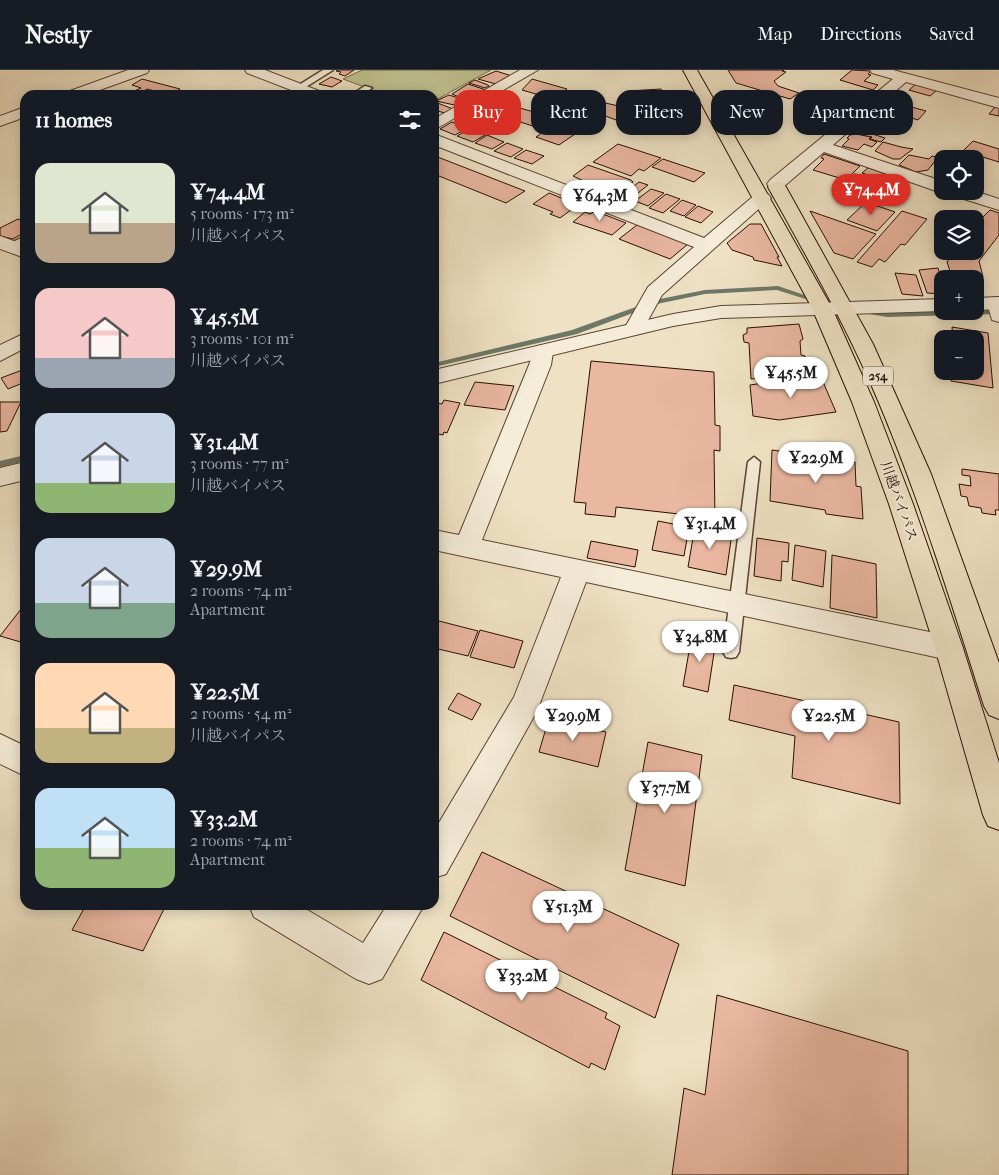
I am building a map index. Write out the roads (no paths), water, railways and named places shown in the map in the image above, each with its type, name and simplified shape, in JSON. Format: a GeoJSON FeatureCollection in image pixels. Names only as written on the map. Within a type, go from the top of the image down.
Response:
{"type":"FeatureCollection","features":[{"type":"Feature","properties":{"kind":"highway","name":"川越バイパス"},"geometry":{"type":"LineString","coordinates":[[690,70],[845,307],[888,399],[991,656],[999,706]]}},
{"type":"Feature","properties":{"kind":"highway","name":"川越バイパス"},"geometry":{"type":"LineString","coordinates":[[707,70],[769,191],[863,402],[901,504],[949,648],[999,815]]}},
{"type":"Feature","properties":{"kind":"street"},"geometry":{"type":"LineString","coordinates":[[86,90],[142,70]]}},
{"type":"Feature","properties":{"kind":"street"},"geometry":{"type":"LineString","coordinates":[[252,70],[304,90]]}},
{"type":"Feature","properties":{"kind":"street"},"geometry":{"type":"LineString","coordinates":[[439,121],[531,70]]}},
{"type":"Feature","properties":{"kind":"street"},"geometry":{"type":"LineString","coordinates":[[877,70],[911,75],[999,103]]}},
{"type":"Feature","properties":{"kind":"street"},"geometry":{"type":"LineString","coordinates":[[634,329],[655,291],[821,146],[911,75]]}},
{"type":"Feature","properties":{"kind":"street"},"geometry":{"type":"LineString","coordinates":[[0,121],[20,114]]}},
{"type":"Feature","properties":{"kind":"street"},"geometry":{"type":"LineString","coordinates":[[439,141],[707,246]]}},
{"type":"Feature","properties":{"kind":"street"},"geometry":{"type":"LineString","coordinates":[[821,146],[934,183]]}},
{"type":"Feature","properties":{"kind":"street"},"geometry":{"type":"LineString","coordinates":[[984,200],[999,205]]}},
{"type":"Feature","properties":{"kind":"street"},"geometry":{"type":"LineString","coordinates":[[439,377],[634,329],[721,312],[934,305]]}},
{"type":"Feature","properties":{"kind":"street"},"geometry":{"type":"LineString","coordinates":[[984,305],[999,307]]}},
{"type":"Feature","properties":{"kind":"street"},"geometry":{"type":"LineString","coordinates":[[0,354],[20,342]]}},
{"type":"Feature","properties":{"kind":"street"},"geometry":{"type":"LineString","coordinates":[[467,547],[540,365],[542,352]]}},
{"type":"Feature","properties":{"kind":"street"},"geometry":{"type":"LineString","coordinates":[[0,477],[20,472]]}},
{"type":"Feature","properties":{"kind":"street"},"geometry":{"type":"LineString","coordinates":[[439,541],[949,648]]}},
{"type":"Feature","properties":{"kind":"street"},"geometry":{"type":"LineString","coordinates":[[439,853],[527,702],[577,570]]}},
{"type":"Feature","properties":{"kind":"street"},"geometry":{"type":"LineString","coordinates":[[0,748],[20,759]]}},
{"type":"Feature","properties":{"kind":"street"},"geometry":{"type":"LineString","coordinates":[[274,910],[369,966],[404,910]]}},
{"type":"Feature","properties":{"kind":"lane"},"geometry":{"type":"LineString","coordinates":[[291,85],[310,70]]}},
{"type":"Feature","properties":{"kind":"lane"},"geometry":{"type":"LineString","coordinates":[[291,85],[329,70]]}},
{"type":"Feature","properties":{"kind":"lane"},"geometry":{"type":"LineString","coordinates":[[364,90],[368,88]]}},
{"type":"Feature","properties":{"kind":"lane"},"geometry":{"type":"LineString","coordinates":[[731,652],[754,462]]}},
{"type":"Feature","properties":{"kind":"waterway"},"geometry":{"type":"LineString","coordinates":[[439,364],[574,332],[655,302],[705,292],[778,288],[818,301]]}},
{"type":"Feature","properties":{"kind":"waterway"},"geometry":{"type":"LineString","coordinates":[[866,311],[887,315],[999,312]]}},
{"type":"Feature","properties":{"kind":"waterway"},"geometry":{"type":"LineString","coordinates":[[0,464],[20,459]]}}]}
